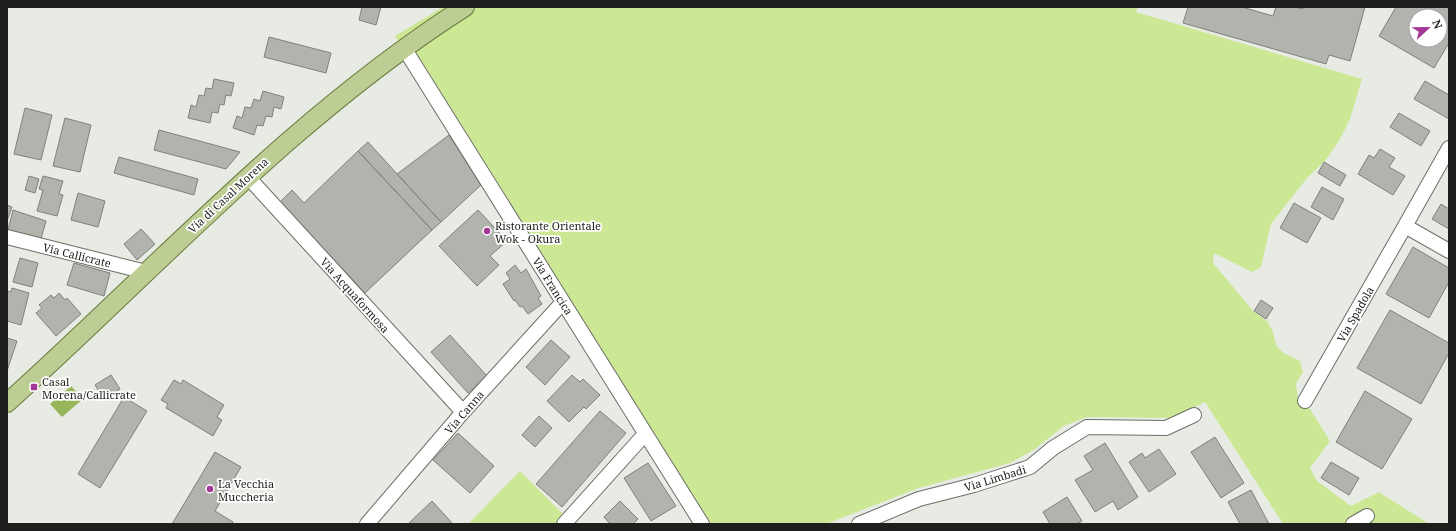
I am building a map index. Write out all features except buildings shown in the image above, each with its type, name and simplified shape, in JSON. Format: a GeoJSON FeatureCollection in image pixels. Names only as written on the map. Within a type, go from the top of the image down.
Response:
{"type":"FeatureCollection","features":[{"type":"Feature","properties":{"kind":"main road","name":"Via di Casal Morena"},"geometry":{"type":"LineString","coordinates":[[7,403],[248,177],[321,112],[404,48],[465,7]]}},
{"type":"Feature","properties":{"kind":"street","name":"Via Francica"},"geometry":{"type":"LineString","coordinates":[[404,48],[702,524]]}},
{"type":"Feature","properties":{"kind":"street","name":"Via Spadola"},"geometry":{"type":"LineString","coordinates":[[1305,401],[1449,148]]}},
{"type":"Feature","properties":{"kind":"street","name":"Via Acquaformosa"},"geometry":{"type":"LineString","coordinates":[[248,177],[462,412]]}},
{"type":"Feature","properties":{"kind":"street"},"geometry":{"type":"LineString","coordinates":[[1405,226],[1449,251]]}},
{"type":"Feature","properties":{"kind":"street","name":"Via Callicrate"},"geometry":{"type":"LineString","coordinates":[[7,237],[146,272]]}},
{"type":"Feature","properties":{"kind":"street","name":"Via Canna"},"geometry":{"type":"LineString","coordinates":[[368,524],[462,412],[563,302]]}},
{"type":"Feature","properties":{"kind":"street","name":"Via Limbadi"},"geometry":{"type":"LineString","coordinates":[[859,524],[919,499],[974,485],[1030,468],[1053,448],[1087,427],[1166,428],[1194,415]]}},
{"type":"Feature","properties":{"kind":"street"},"geometry":{"type":"LineString","coordinates":[[564,524],[645,434]]}},
{"type":"Feature","properties":{"kind":"street"},"geometry":{"type":"LineString","coordinates":[[1353,524],[1367,516]]}},
{"type":"Feature","properties":{"kind":"shaded area"},"geometry":{"type":"Polygon","coordinates":[[[443,7],[1138,7],[1136,12],[1362,79],[1350,119],[1339,141],[1325,161],[1307,178],[1271,224],[1261,267],[1252,272],[1214,253],[1213,263],[1254,312],[1267,321],[1273,332],[1276,345],[1282,352],[1300,361],[1303,372],[1296,384],[1298,398],[1305,401],[1330,441],[1310,468],[1317,481],[1351,506],[1379,492],[1429,524],[1283,524],[1205,402],[1174,418],[1087,417],[1064,426],[1035,449],[1010,463],[919,488],[826,524],[702,524],[395,36],[443,7]]]}},
{"type":"Feature","properties":{"kind":"shaded area"},"geometry":{"type":"Polygon","coordinates":[[[71,386],[83,399],[62,417],[50,404],[71,386]]]}},
{"type":"Feature","properties":{"kind":"shaded area"},"geometry":{"type":"Polygon","coordinates":[[[520,471],[565,516],[557,524],[468,524],[520,471]]]}},
{"type":"Feature","properties":{"kind":"place","name":"Ristorante Orientale Wok - Okura"},"geometry":{"type":"Point","coordinates":[487,231]}},
{"type":"Feature","properties":{"kind":"place","name":"Casal Morena/Callicrate"},"geometry":{"type":"Point","coordinates":[34,387]}},
{"type":"Feature","properties":{"kind":"place","name":"La Vecchia Muccheria"},"geometry":{"type":"Point","coordinates":[210,489]}}]}
